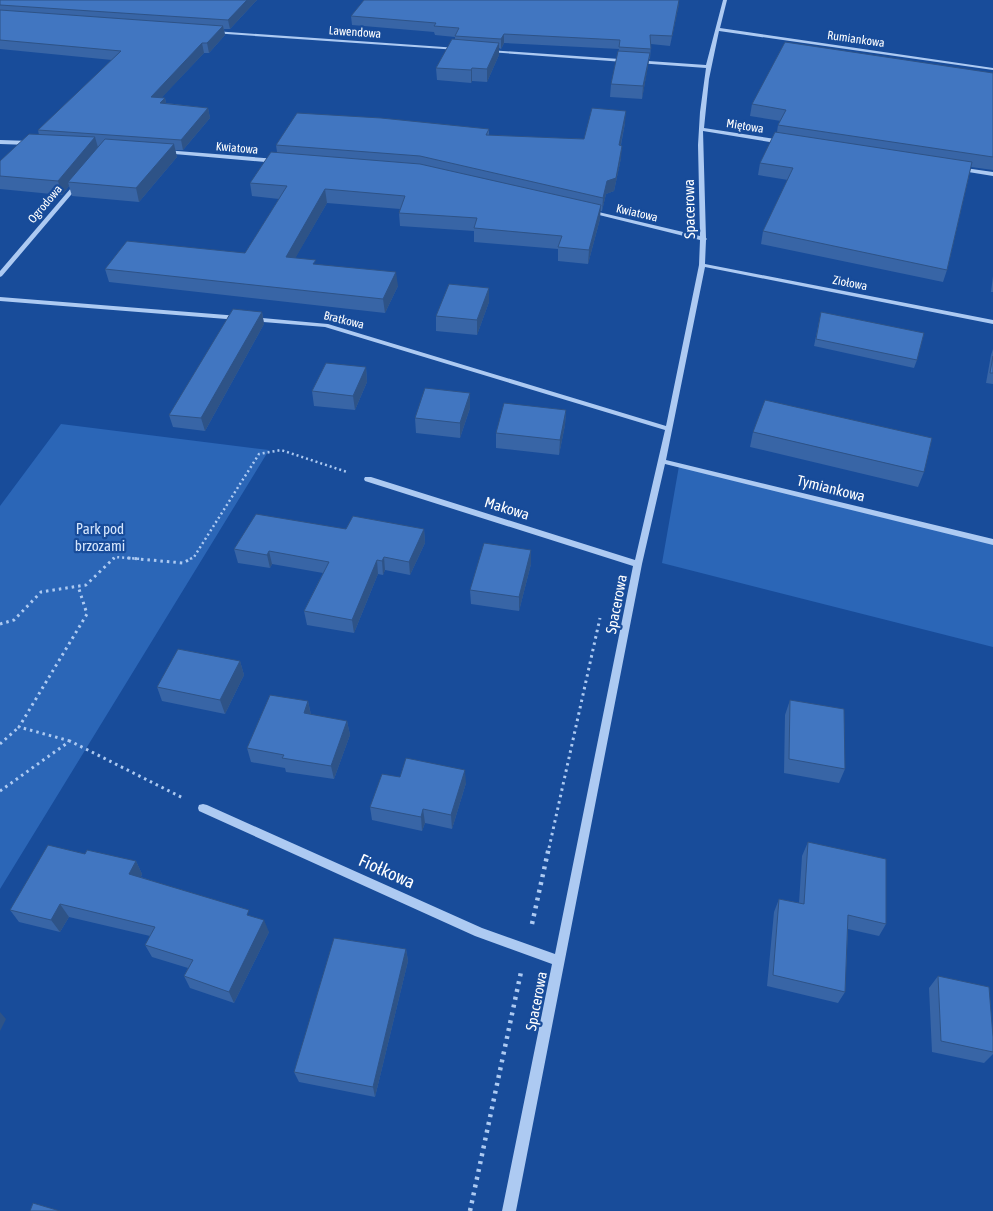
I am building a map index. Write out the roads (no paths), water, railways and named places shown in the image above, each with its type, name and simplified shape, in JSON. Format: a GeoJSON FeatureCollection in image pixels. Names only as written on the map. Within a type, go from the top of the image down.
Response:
{"type":"FeatureCollection","features":[{"type":"Feature","properties":{"kind":"street","name":"Spacerowa"},"geometry":{"type":"LineString","coordinates":[[509,1211],[638,564],[669,429],[702,265],[704,239],[700,129],[708,67],[725,0]]}},
{"type":"Feature","properties":{"kind":"street","name":"Rumiankowa"},"geometry":{"type":"LineString","coordinates":[[717,29],[993,69]]}},
{"type":"Feature","properties":{"kind":"street","name":"Lawendowa"},"geometry":{"type":"LineString","coordinates":[[209,31],[468,50]]}},
{"type":"Feature","properties":{"kind":"street"},"geometry":{"type":"LineString","coordinates":[[478,50],[708,67]]}},
{"type":"Feature","properties":{"kind":"street","name":"Miętowa"},"geometry":{"type":"LineString","coordinates":[[700,129],[788,142]]}},
{"type":"Feature","properties":{"kind":"street"},"geometry":{"type":"LineString","coordinates":[[0,142],[39,144]]}},
{"type":"Feature","properties":{"kind":"street","name":"Kwiatowa"},"geometry":{"type":"LineString","coordinates":[[156,152],[284,162]]}},
{"type":"Feature","properties":{"kind":"street"},"geometry":{"type":"LineString","coordinates":[[953,168],[993,174]]}},
{"type":"Feature","properties":{"kind":"street","name":"Ogrodowa"},"geometry":{"type":"LineString","coordinates":[[0,275],[82,178]]}},
{"type":"Feature","properties":{"kind":"street","name":"Kwiatowa"},"geometry":{"type":"LineString","coordinates":[[587,211],[704,239]]}},
{"type":"Feature","properties":{"kind":"street","name":"Ziołowa"},"geometry":{"type":"LineString","coordinates":[[702,265],[993,322]]}},
{"type":"Feature","properties":{"kind":"street","name":"Bratkowa"},"geometry":{"type":"LineString","coordinates":[[0,299],[326,325],[669,429]]}},
{"type":"Feature","properties":{"kind":"street","name":"Tymiankowa"},"geometry":{"type":"LineString","coordinates":[[662,461],[993,542]]}},
{"type":"Feature","properties":{"kind":"street","name":"Makowa"},"geometry":{"type":"LineString","coordinates":[[368,479],[638,564]]}},
{"type":"Feature","properties":{"kind":"street","name":"Fiołkowa"},"geometry":{"type":"LineString","coordinates":[[203,808],[479,932],[558,961]]}},
{"type":"Feature","properties":{"kind":"park label","name":"Park pod brzozami"},"geometry":{"type":"Point","coordinates":[100,536]}}]}
